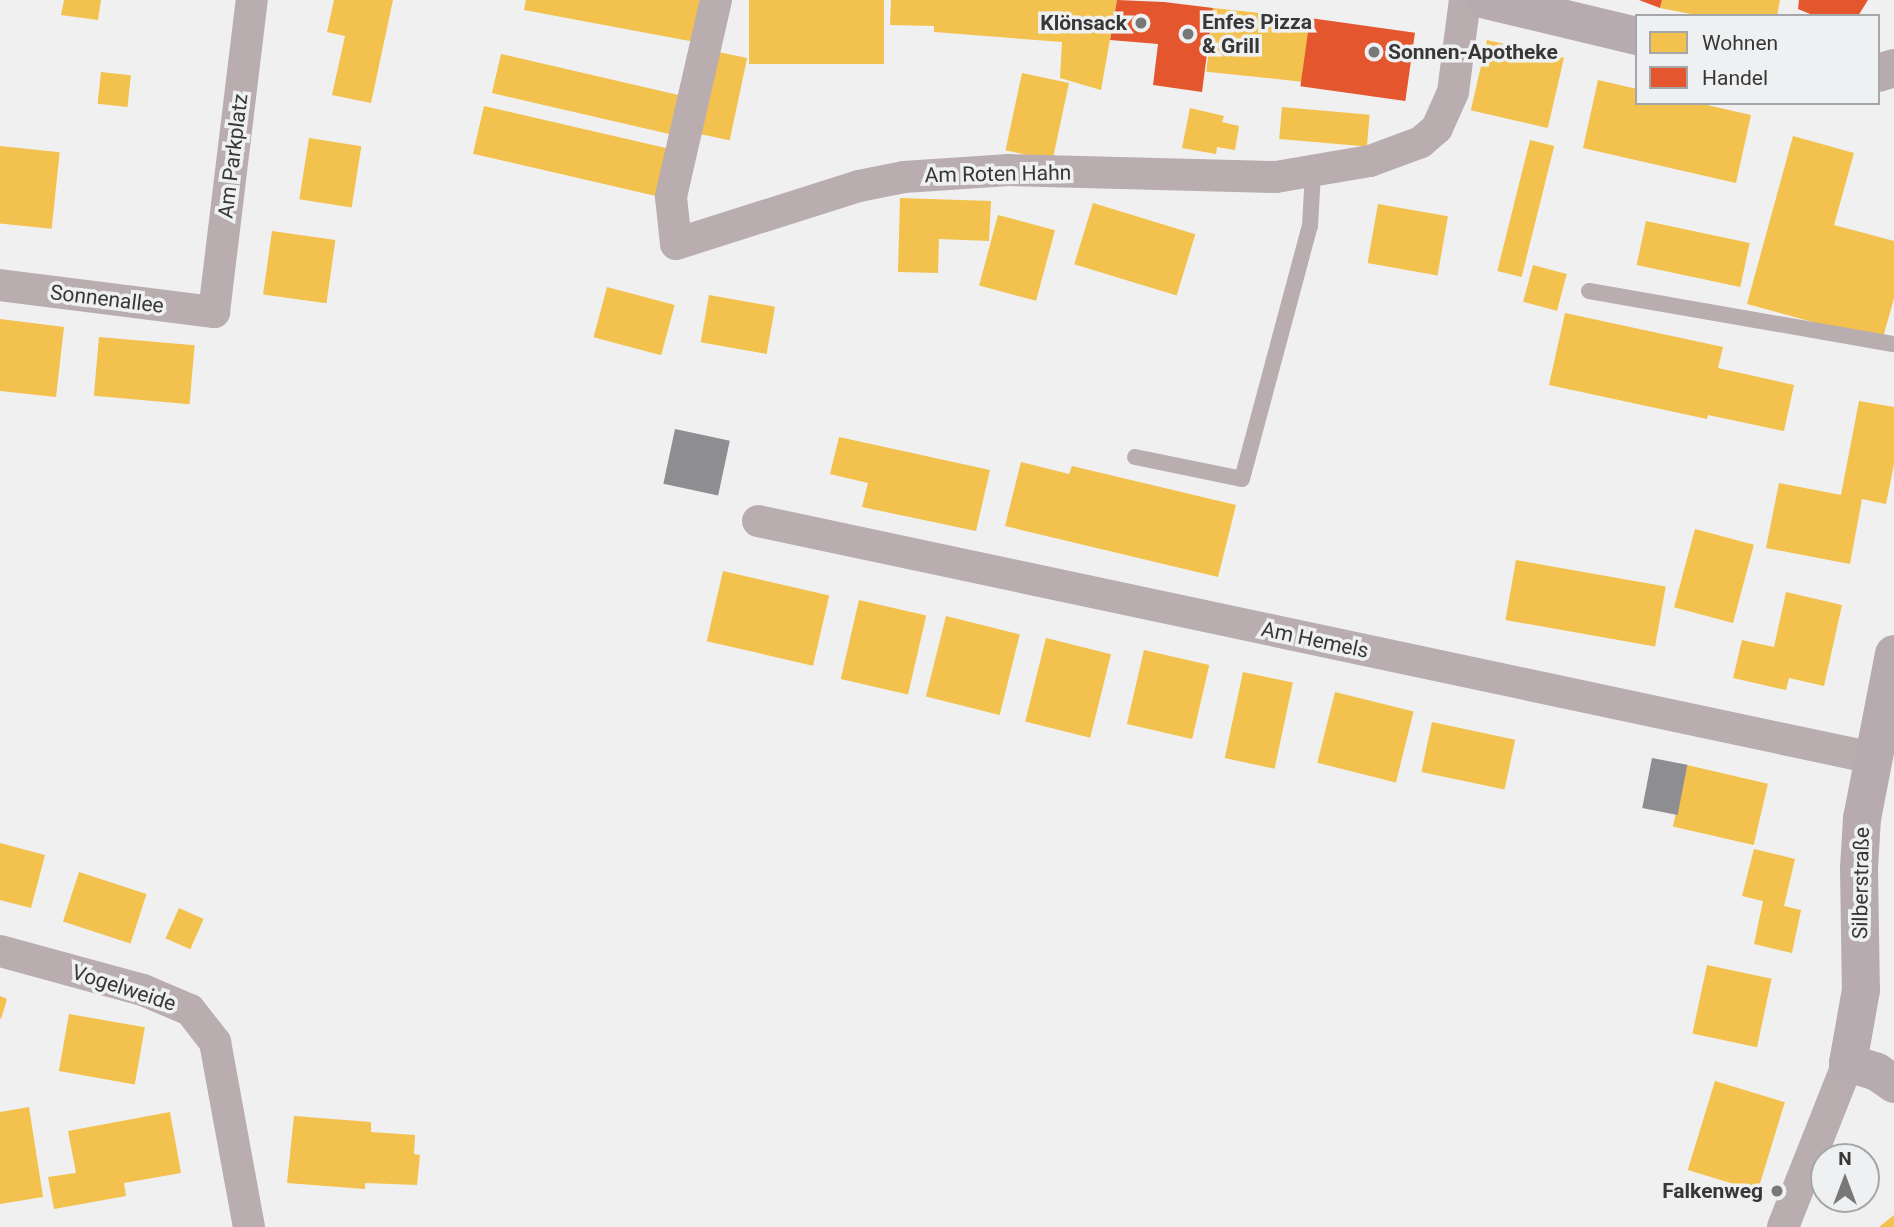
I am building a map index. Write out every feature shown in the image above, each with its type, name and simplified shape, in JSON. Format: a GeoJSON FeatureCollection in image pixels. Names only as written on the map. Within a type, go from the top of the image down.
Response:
{"type":"FeatureCollection","features":[{"type":"Feature","properties":{"kind":"street","name":"Am Parkplatz"},"geometry":{"type":"LineString","coordinates":[[214,312],[252,0]]}},
{"type":"Feature","properties":{"kind":"street","name":"Am Roten Hahn"},"geometry":{"type":"LineString","coordinates":[[716,0],[671,197],[676,244],[859,186],[904,177],[1009,170],[1237,178],[1313,173],[1402,151],[1421,142],[1437,128],[1453,92],[1465,0]]}},
{"type":"Feature","properties":{"kind":"street"},"geometry":{"type":"LineString","coordinates":[[1486,0],[1635,36]]}},
{"type":"Feature","properties":{"kind":"street","name":"Sonnenallee"},"geometry":{"type":"LineString","coordinates":[[0,285],[214,312]]}},
{"type":"Feature","properties":{"kind":"street","name":"Am Hemels"},"geometry":{"type":"LineString","coordinates":[[758,521],[1873,758]]}},
{"type":"Feature","properties":{"kind":"street","name":"Silberstraße"},"geometry":{"type":"LineString","coordinates":[[1848,1063],[1861,990],[1858,868],[1861,818],[1894,654]]}},
{"type":"Feature","properties":{"kind":"street","name":"Vogelweide"},"geometry":{"type":"LineString","coordinates":[[0,951],[142,990],[190,1010],[215,1042],[249,1227]]}},
{"type":"Feature","properties":{"kind":"street"},"geometry":{"type":"LineString","coordinates":[[1783,1227],[1848,1063],[1877,1072],[1894,1084]]}},
{"type":"Feature","properties":{"kind":"lane"},"geometry":{"type":"LineString","coordinates":[[1135,457],[1242,479],[1310,226],[1313,173]]}},
{"type":"Feature","properties":{"kind":"lane"},"geometry":{"type":"LineString","coordinates":[[1589,291],[1894,344]]}},
{"type":"Feature","properties":{"kind":"building: Wohnen"},"geometry":{"type":"Polygon","coordinates":[[[64,0],[101,0],[98,20],[61,15],[64,0]]]}},
{"type":"Feature","properties":{"kind":"building: Wohnen"},"geometry":{"type":"Polygon","coordinates":[[[334,0],[393,0],[371,103],[332,95],[345,36],[327,32],[334,0]]]}},
{"type":"Feature","properties":{"kind":"building: Wohnen"},"geometry":{"type":"Polygon","coordinates":[[[526,0],[703,0],[695,42],[524,10],[526,0]]]}},
{"type":"Feature","properties":{"kind":"building: Wohnen"},"geometry":{"type":"Polygon","coordinates":[[[749,0],[884,0],[884,64],[749,64],[749,0]]]}},
{"type":"Feature","properties":{"kind":"building: Wohnen"},"geometry":{"type":"Polygon","coordinates":[[[891,0],[1117,0],[1101,90],[1060,78],[1062,42],[934,32],[934,26],[890,25],[891,0]]]}},
{"type":"Feature","properties":{"kind":"building: Wohnen"},"geometry":{"type":"Polygon","coordinates":[[[1662,0],[1780,0],[1777,14],[1691,14],[1660,8],[1662,0]]]}},
{"type":"Feature","properties":{"kind":"building: Wohnen"},"geometry":{"type":"Polygon","coordinates":[[[1213,8],[1310,18],[1304,82],[1206,72],[1213,8]]]}},
{"type":"Feature","properties":{"kind":"building: Wohnen"},"geometry":{"type":"Polygon","coordinates":[[[1487,40],[1564,58],[1548,128],[1471,110],[1487,40]]]}},
{"type":"Feature","properties":{"kind":"building: Wohnen"},"geometry":{"type":"Polygon","coordinates":[[[709,50],[747,58],[730,140],[692,132],[709,50]]]}},
{"type":"Feature","properties":{"kind":"building: Wohnen"},"geometry":{"type":"Polygon","coordinates":[[[501,54],[678,95],[669,134],[492,93],[501,54]]]}},
{"type":"Feature","properties":{"kind":"building: Wohnen"},"geometry":{"type":"Polygon","coordinates":[[[101,72],[131,75],[127,107],[98,104],[101,72]]]}},
{"type":"Feature","properties":{"kind":"building: Wohnen"},"geometry":{"type":"Polygon","coordinates":[[[1022,73],[1069,83],[1053,160],[1006,150],[1022,73]]]}},
{"type":"Feature","properties":{"kind":"building: Wohnen"},"geometry":{"type":"Polygon","coordinates":[[[1598,80],[1635,89],[1635,105],[1707,105],[1751,115],[1736,183],[1583,148],[1598,80]]]}},
{"type":"Feature","properties":{"kind":"building: Wohnen"},"geometry":{"type":"Polygon","coordinates":[[[484,106],[670,149],[659,197],[473,154],[484,106]]]}},
{"type":"Feature","properties":{"kind":"building: Wohnen"},"geometry":{"type":"Polygon","coordinates":[[[1282,107],[1370,115],[1367,147],[1279,139],[1282,107]]]}},
{"type":"Feature","properties":{"kind":"building: Wohnen"},"geometry":{"type":"Polygon","coordinates":[[[1190,108],[1224,116],[1222,122],[1239,126],[1235,150],[1217,147],[1216,154],[1182,148],[1190,108]]]}},
{"type":"Feature","properties":{"kind":"building: Wohnen"},"geometry":{"type":"Polygon","coordinates":[[[1793,136],[1854,153],[1834,225],[1894,241],[1894,298],[1882,341],[1747,304],[1793,136]]]}},
{"type":"Feature","properties":{"kind":"building: Wohnen"},"geometry":{"type":"Polygon","coordinates":[[[309,138],[361,146],[352,208],[299,199],[309,138]]]}},
{"type":"Feature","properties":{"kind":"building: Wohnen"},"geometry":{"type":"Polygon","coordinates":[[[1530,140],[1554,146],[1522,277],[1497,271],[1530,140]]]}},
{"type":"Feature","properties":{"kind":"building: Wohnen"},"geometry":{"type":"Polygon","coordinates":[[[0,146],[60,152],[52,229],[0,223],[0,146]]]}},
{"type":"Feature","properties":{"kind":"building: Wohnen"},"geometry":{"type":"Polygon","coordinates":[[[900,198],[991,201],[989,241],[939,239],[938,273],[898,272],[900,198]]]}},
{"type":"Feature","properties":{"kind":"building: Wohnen"},"geometry":{"type":"Polygon","coordinates":[[[1093,203],[1195,234],[1177,295],[1074,264],[1093,203]]]}},
{"type":"Feature","properties":{"kind":"building: Wohnen"},"geometry":{"type":"Polygon","coordinates":[[[1378,204],[1448,216],[1438,275],[1368,263],[1378,204]]]}},
{"type":"Feature","properties":{"kind":"building: Wohnen"},"geometry":{"type":"Polygon","coordinates":[[[998,215],[1055,230],[1036,301],[979,286],[998,215]]]}},
{"type":"Feature","properties":{"kind":"building: Wohnen"},"geometry":{"type":"Polygon","coordinates":[[[1646,221],[1750,243],[1740,287],[1637,265],[1646,221]]]}},
{"type":"Feature","properties":{"kind":"building: Wohnen"},"geometry":{"type":"Polygon","coordinates":[[[272,231],[335,240],[326,303],[263,294],[272,231]]]}},
{"type":"Feature","properties":{"kind":"building: Wohnen"},"geometry":{"type":"Polygon","coordinates":[[[1533,265],[1567,274],[1557,311],[1523,302],[1533,265]]]}},
{"type":"Feature","properties":{"kind":"building: Wohnen"},"geometry":{"type":"Polygon","coordinates":[[[607,287],[675,305],[661,355],[594,337],[607,287]]]}},
{"type":"Feature","properties":{"kind":"building: Wohnen"},"geometry":{"type":"Polygon","coordinates":[[[709,295],[775,307],[767,354],[701,342],[709,295]]]}},
{"type":"Feature","properties":{"kind":"building: Wohnen"},"geometry":{"type":"Polygon","coordinates":[[[1565,313],[1723,347],[1718,368],[1794,385],[1784,431],[1708,415],[1707,419],[1549,385],[1565,313]]]}},
{"type":"Feature","properties":{"kind":"building: Wohnen"},"geometry":{"type":"Polygon","coordinates":[[[0,319],[64,327],[56,397],[0,391],[0,319]]]}},
{"type":"Feature","properties":{"kind":"building: Wohnen"},"geometry":{"type":"Polygon","coordinates":[[[99,337],[195,345],[189,404],[94,396],[99,337]]]}},
{"type":"Feature","properties":{"kind":"building: Wohnen"},"geometry":{"type":"Polygon","coordinates":[[[1859,401],[1894,407],[1894,464],[1886,504],[1862,499],[1850,564],[1766,548],[1779,483],[1841,495],[1859,401]]]}},
{"type":"Feature","properties":{"kind":"building: Wohnen"},"geometry":{"type":"Polygon","coordinates":[[[839,437],[990,470],[976,531],[862,507],[868,483],[830,474],[839,437]]]}},
{"type":"Feature","properties":{"kind":"building: Wohnen"},"geometry":{"type":"Polygon","coordinates":[[[1021,462],[1069,474],[1072,466],[1236,505],[1218,577],[1005,526],[1021,462]]]}},
{"type":"Feature","properties":{"kind":"building: Wohnen"},"geometry":{"type":"Polygon","coordinates":[[[1695,529],[1754,545],[1733,623],[1674,607],[1695,529]]]}},
{"type":"Feature","properties":{"kind":"building: Wohnen"},"geometry":{"type":"Polygon","coordinates":[[[1516,560],[1666,586],[1655,646],[1505,620],[1516,560]]]}},
{"type":"Feature","properties":{"kind":"building: Wohnen"},"geometry":{"type":"Polygon","coordinates":[[[723,571],[829,596],[813,666],[707,641],[723,571]]]}},
{"type":"Feature","properties":{"kind":"building: Wohnen"},"geometry":{"type":"Polygon","coordinates":[[[1786,592],[1842,605],[1824,686],[1789,678],[1786,690],[1733,678],[1742,640],[1774,647],[1786,592]]]}},
{"type":"Feature","properties":{"kind":"building: Wohnen"},"geometry":{"type":"Polygon","coordinates":[[[859,600],[926,616],[908,694],[841,679],[859,600]]]}},
{"type":"Feature","properties":{"kind":"building: Wohnen"},"geometry":{"type":"Polygon","coordinates":[[[946,616],[1020,634],[1000,715],[926,697],[946,616]]]}},
{"type":"Feature","properties":{"kind":"building: Wohnen"},"geometry":{"type":"Polygon","coordinates":[[[1046,638],[1111,654],[1090,738],[1025,721],[1046,638]]]}},
{"type":"Feature","properties":{"kind":"building: Wohnen"},"geometry":{"type":"Polygon","coordinates":[[[1144,650],[1209,665],[1192,739],[1127,724],[1144,650]]]}},
{"type":"Feature","properties":{"kind":"building: Wohnen"},"geometry":{"type":"Polygon","coordinates":[[[1243,672],[1293,683],[1275,769],[1225,758],[1243,672]]]}},
{"type":"Feature","properties":{"kind":"building: Wohnen"},"geometry":{"type":"Polygon","coordinates":[[[1335,692],[1414,712],[1396,782],[1317,763],[1335,692]]]}},
{"type":"Feature","properties":{"kind":"building: Wohnen"},"geometry":{"type":"Polygon","coordinates":[[[1432,722],[1515,740],[1505,790],[1421,772],[1432,722]]]}},
{"type":"Feature","properties":{"kind":"building: Wohnen"},"geometry":{"type":"Polygon","coordinates":[[[1687,765],[1768,784],[1754,845],[1673,826],[1687,765]]]}},
{"type":"Feature","properties":{"kind":"building: Wohnen"},"geometry":{"type":"Polygon","coordinates":[[[0,843],[45,855],[31,908],[0,900],[0,843]]]}},
{"type":"Feature","properties":{"kind":"building: Wohnen"},"geometry":{"type":"Polygon","coordinates":[[[1754,849],[1795,859],[1784,906],[1801,910],[1792,953],[1754,944],[1763,901],[1742,896],[1754,849]]]}},
{"type":"Feature","properties":{"kind":"building: Wohnen"},"geometry":{"type":"Polygon","coordinates":[[[79,872],[147,894],[130,943],[63,921],[79,872]]]}},
{"type":"Feature","properties":{"kind":"building: Wohnen"},"geometry":{"type":"Polygon","coordinates":[[[179,908],[204,919],[190,949],[166,938],[179,908]]]}},
{"type":"Feature","properties":{"kind":"building: Wohnen"},"geometry":{"type":"Polygon","coordinates":[[[1707,965],[1772,979],[1757,1047],[1692,1033],[1707,965]]]}},
{"type":"Feature","properties":{"kind":"building: Wohnen"},"geometry":{"type":"Polygon","coordinates":[[[0,996],[7,999],[1,1019],[0,1018],[0,996]]]}},
{"type":"Feature","properties":{"kind":"building: Wohnen"},"geometry":{"type":"Polygon","coordinates":[[[69,1014],[145,1027],[135,1084],[59,1071],[69,1014]]]}},
{"type":"Feature","properties":{"kind":"building: Wohnen"},"geometry":{"type":"Polygon","coordinates":[[[1715,1081],[1785,1102],[1758,1191],[1688,1170],[1715,1081]]]}},
{"type":"Feature","properties":{"kind":"building: Wohnen"},"geometry":{"type":"Polygon","coordinates":[[[29,1107],[43,1197],[0,1204],[0,1112],[29,1107]]]}},
{"type":"Feature","properties":{"kind":"building: Wohnen"},"geometry":{"type":"Polygon","coordinates":[[[170,1112],[181,1173],[124,1183],[126,1196],[54,1209],[48,1177],[76,1173],[68,1131],[170,1112]]]}},
{"type":"Feature","properties":{"kind":"building: Wohnen"},"geometry":{"type":"Polygon","coordinates":[[[294,1116],[371,1122],[371,1132],[415,1135],[414,1154],[420,1155],[417,1185],[365,1183],[365,1189],[287,1183],[294,1116]]]}},
{"type":"Feature","properties":{"kind":"building: Wohnen"},"geometry":{"type":"Polygon","coordinates":[[[1894,1215],[1894,1227],[1879,1227],[1894,1215]]]}},
{"type":"Feature","properties":{"kind":"building: Handel"},"geometry":{"type":"Polygon","coordinates":[[[1117,0],[1213,8],[1202,92],[1153,85],[1158,44],[1110,40],[1117,0]]]}},
{"type":"Feature","properties":{"kind":"building: Handel"},"geometry":{"type":"Polygon","coordinates":[[[1639,0],[1662,0],[1660,8],[1639,0]]]}},
{"type":"Feature","properties":{"kind":"building: Handel"},"geometry":{"type":"Polygon","coordinates":[[[1799,0],[1868,0],[1859,14],[1810,14],[1798,9],[1799,0]]]}},
{"type":"Feature","properties":{"kind":"building: Handel"},"geometry":{"type":"Polygon","coordinates":[[[1310,18],[1415,33],[1405,101],[1300,86],[1310,18]]]}},
{"type":"Feature","properties":{"kind":"building: Industrie"},"geometry":{"type":"Polygon","coordinates":[[[675,429],[730,441],[718,495],[663,484],[675,429]]]}},
{"type":"Feature","properties":{"kind":"building: Industrie"},"geometry":{"type":"Polygon","coordinates":[[[1652,758],[1687,765],[1678,815],[1642,808],[1652,758]]]}},
{"type":"Feature","properties":{"kind":"place","name":"Klönsack"},"geometry":{"type":"Point","coordinates":[1141,23]}},
{"type":"Feature","properties":{"kind":"place","name":"Enfes Pizza & Grill"},"geometry":{"type":"Point","coordinates":[1188,34]}},
{"type":"Feature","properties":{"kind":"place","name":"Sonnen-Apotheke"},"geometry":{"type":"Point","coordinates":[1374,52]}},
{"type":"Feature","properties":{"kind":"place","name":"Falkenweg"},"geometry":{"type":"Point","coordinates":[1777,1191]}}]}
